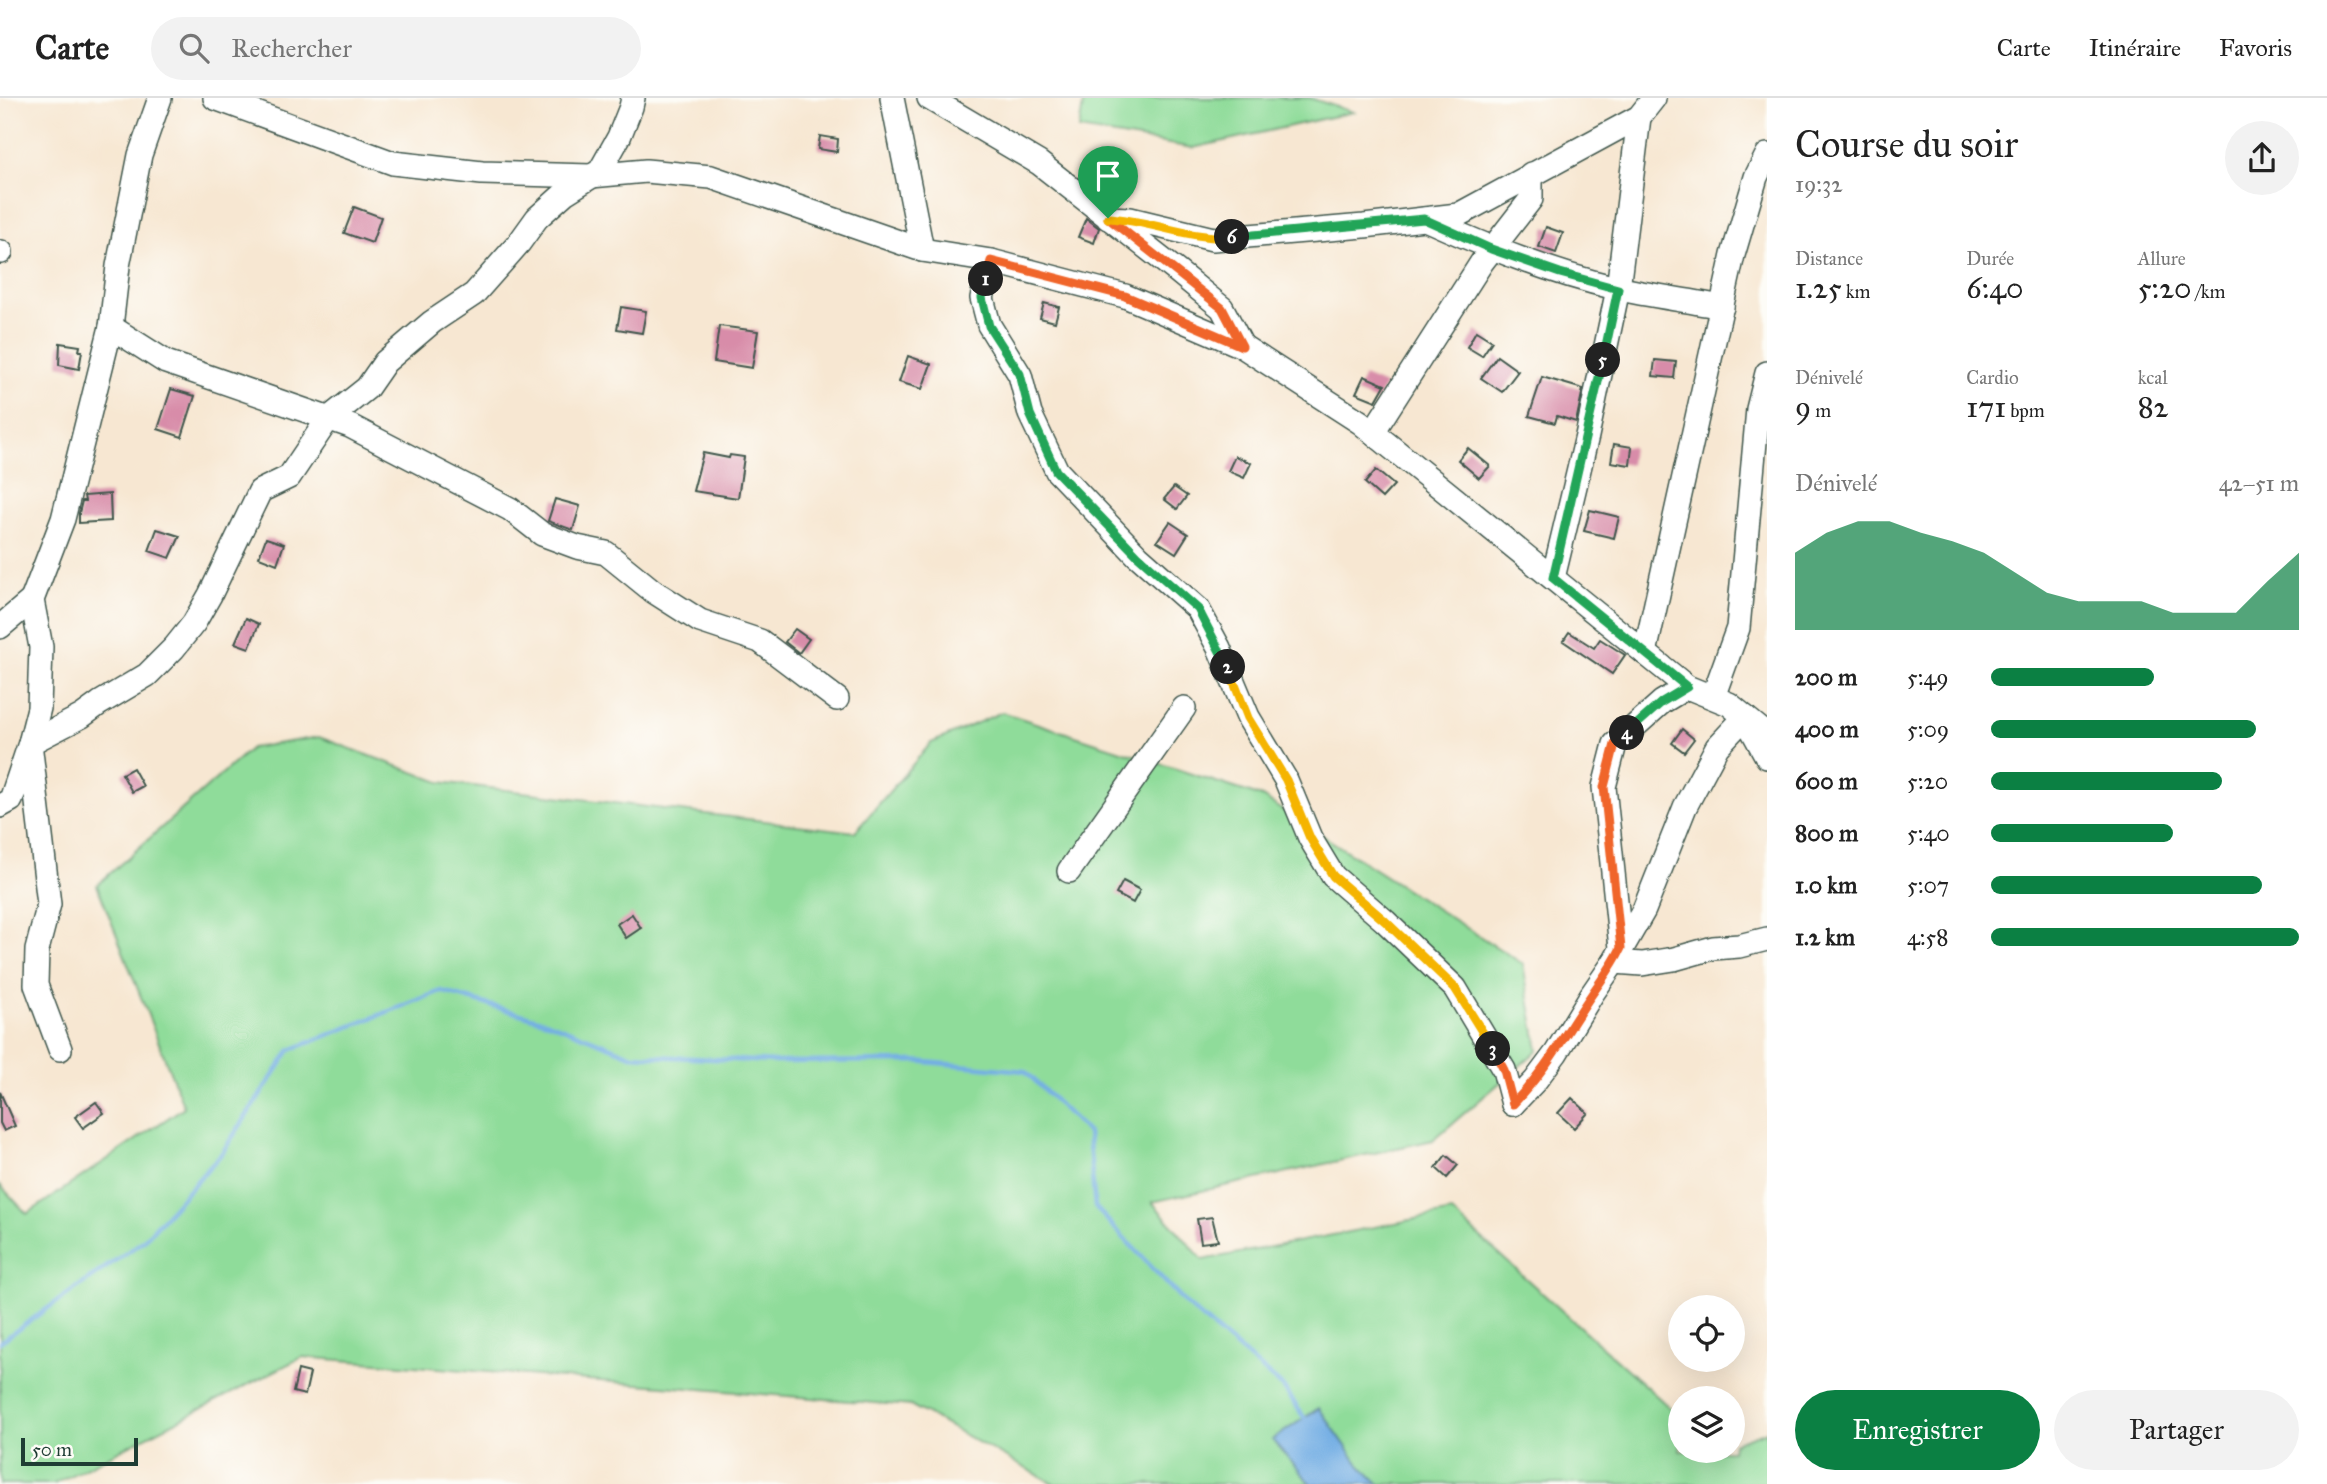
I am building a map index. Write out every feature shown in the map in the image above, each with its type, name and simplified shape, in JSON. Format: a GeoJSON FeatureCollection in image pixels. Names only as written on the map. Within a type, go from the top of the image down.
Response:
{"type":"FeatureCollection","features":[{"type":"Feature","properties":{"kind":"street"},"geometry":{"type":"LineString","coordinates":[[0,627],[32,600],[63,519],[111,327],[118,266],[140,155],[160,98]]}},
{"type":"Feature","properties":{"kind":"street"},"geometry":{"type":"LineString","coordinates":[[215,98],[393,163],[482,173],[591,176],[646,171],[711,177],[922,250],[991,261],[1125,296],[1242,346],[1373,432],[1687,687],[1729,704],[1767,735]]}},
{"type":"Feature","properties":{"kind":"street"},"geometry":{"type":"LineString","coordinates":[[30,743],[82,716],[147,675],[174,648],[194,623],[210,595],[260,491],[289,477],[328,419],[367,388],[384,362],[432,322],[474,294],[537,218],[565,193],[600,171],[619,137],[633,98]]}},
{"type":"Feature","properties":{"kind":"street"},"geometry":{"type":"LineString","coordinates":[[892,98],[922,250]]}},
{"type":"Feature","properties":{"kind":"street"},"geometry":{"type":"LineString","coordinates":[[929,98],[1039,163],[1222,308],[1242,346]]}},
{"type":"Feature","properties":{"kind":"street"},"geometry":{"type":"LineString","coordinates":[[1108,218],[1130,219],[1213,239],[1458,215],[1639,117],[1654,98]]}},
{"type":"Feature","properties":{"kind":"street"},"geometry":{"type":"LineString","coordinates":[[1553,578],[1618,289],[1639,117]]}},
{"type":"Feature","properties":{"kind":"street"},"geometry":{"type":"LineString","coordinates":[[1646,653],[1732,255],[1756,177],[1767,155]]}},
{"type":"Feature","properties":{"kind":"street"},"geometry":{"type":"LineString","coordinates":[[1373,432],[1491,249],[1531,199],[1531,174]]}},
{"type":"Feature","properties":{"kind":"street"},"geometry":{"type":"LineString","coordinates":[[1424,219],[1491,249],[1560,273],[1618,289],[1722,307]]}},
{"type":"Feature","properties":{"kind":"street"},"geometry":{"type":"LineString","coordinates":[[991,261],[982,298],[989,326],[1020,374],[1030,414],[1056,471],[1138,556],[1198,609],[1219,648],[1248,718],[1286,780],[1310,838],[1333,876],[1455,988],[1504,1070],[1513,1104],[1556,1053],[1618,955],[1644,910],[1685,807],[1717,747],[1745,717]]}},
{"type":"Feature","properties":{"kind":"street"},"geometry":{"type":"LineString","coordinates":[[111,327],[166,362],[350,426],[498,502],[542,534],[606,554],[653,591],[700,621],[760,642],[837,699]]}},
{"type":"Feature","properties":{"kind":"street"},"geometry":{"type":"LineString","coordinates":[[1713,697],[1738,628],[1758,409],[1767,373]]}},
{"type":"Feature","properties":{"kind":"street"},"geometry":{"type":"LineString","coordinates":[[0,806],[10,800],[30,743],[38,708],[41,647],[32,600]]}},
{"type":"Feature","properties":{"kind":"street"},"geometry":{"type":"LineString","coordinates":[[1618,955],[1604,787],[1615,744],[1662,702],[1687,687]]}},
{"type":"Feature","properties":{"kind":"street"},"geometry":{"type":"LineString","coordinates":[[1069,871],[1184,708]]}},
{"type":"Feature","properties":{"kind":"street"},"geometry":{"type":"LineString","coordinates":[[1745,717],[1767,757]]}},
{"type":"Feature","properties":{"kind":"street"},"geometry":{"type":"LineString","coordinates":[[30,743],[49,904],[37,950],[36,985],[60,1049]]}},
{"type":"Feature","properties":{"kind":"street"},"geometry":{"type":"LineString","coordinates":[[1618,955],[1642,964],[1767,939]]}},
{"type":"Feature","properties":{"kind":"green space"},"geometry":{"type":"Polygon","coordinates":[[[1084,98],[1310,98],[1353,112],[1193,148],[1079,129],[1084,98]]]}},
{"type":"Feature","properties":{"kind":"green space"},"geometry":{"type":"Polygon","coordinates":[[[1002,712],[1262,797],[1523,964],[1538,1050],[1433,1140],[1152,1202],[1203,1260],[1452,1212],[1668,1406],[1668,1463],[1745,1463],[1745,1439],[1767,1431],[1767,1484],[1054,1484],[912,1406],[302,1357],[54,1484],[0,1484],[0,1185],[27,1214],[184,1107],[97,885],[251,748],[319,737],[440,782],[855,832],[931,743],[1002,712]]]}},
{"type":"Feature","properties":{"kind":"water"},"geometry":{"type":"Polygon","coordinates":[[[1319,1408],[1358,1463],[1379,1484],[1311,1484],[1272,1440],[1319,1408]]]}},
{"type":"Feature","properties":{"kind":"building"},"geometry":{"type":"Polygon","coordinates":[[[820,136],[838,139],[837,152],[818,149],[820,136]]]}},
{"type":"Feature","properties":{"kind":"building"},"geometry":{"type":"Polygon","coordinates":[[[354,207],[381,217],[372,243],[344,233],[354,207]]]}},
{"type":"Feature","properties":{"kind":"building"},"geometry":{"type":"Polygon","coordinates":[[[1086,218],[1099,228],[1094,243],[1078,237],[1086,218]]]}},
{"type":"Feature","properties":{"kind":"building"},"geometry":{"type":"Polygon","coordinates":[[[1546,227],[1563,233],[1556,253],[1539,247],[1546,227]]]}},
{"type":"Feature","properties":{"kind":"building"},"geometry":{"type":"Polygon","coordinates":[[[1044,303],[1059,307],[1055,322],[1040,318],[1044,303]]]}},
{"type":"Feature","properties":{"kind":"building"},"geometry":{"type":"Polygon","coordinates":[[[621,307],[646,311],[642,333],[617,329],[621,307]]]}},
{"type":"Feature","properties":{"kind":"building"},"geometry":{"type":"Polygon","coordinates":[[[719,326],[758,331],[752,368],[714,362],[719,326]]]}},
{"type":"Feature","properties":{"kind":"building"},"geometry":{"type":"Polygon","coordinates":[[[1476,331],[1492,341],[1482,356],[1467,347],[1476,331]]]}},
{"type":"Feature","properties":{"kind":"building"},"geometry":{"type":"Polygon","coordinates":[[[60,343],[80,346],[79,351],[82,351],[79,369],[59,365],[60,343]]]}},
{"type":"Feature","properties":{"kind":"building"},"geometry":{"type":"Polygon","coordinates":[[[908,356],[931,364],[922,389],[899,382],[908,356]]]}},
{"type":"Feature","properties":{"kind":"building"},"geometry":{"type":"Polygon","coordinates":[[[1497,356],[1518,371],[1502,392],[1481,378],[1497,356]]]}},
{"type":"Feature","properties":{"kind":"building"},"geometry":{"type":"Polygon","coordinates":[[[1655,360],[1676,362],[1674,378],[1653,376],[1655,360]]]}},
{"type":"Feature","properties":{"kind":"building"},"geometry":{"type":"Polygon","coordinates":[[[1364,376],[1385,385],[1376,401],[1356,393],[1364,376]]]}},
{"type":"Feature","properties":{"kind":"building"},"geometry":{"type":"Polygon","coordinates":[[[1542,377],[1583,389],[1576,422],[1557,416],[1555,423],[1529,416],[1542,377]]]}},
{"type":"Feature","properties":{"kind":"building"},"geometry":{"type":"Polygon","coordinates":[[[171,389],[195,396],[182,437],[158,429],[171,389]]]}},
{"type":"Feature","properties":{"kind":"building"},"geometry":{"type":"Polygon","coordinates":[[[1614,444],[1632,447],[1630,465],[1611,462],[1614,444]]]}},
{"type":"Feature","properties":{"kind":"building"},"geometry":{"type":"Polygon","coordinates":[[[1468,448],[1490,466],[1479,478],[1458,460],[1468,448]]]}},
{"type":"Feature","properties":{"kind":"building"},"geometry":{"type":"Polygon","coordinates":[[[703,453],[729,458],[730,455],[744,457],[738,498],[693,491],[703,453]]]}},
{"type":"Feature","properties":{"kind":"building"},"geometry":{"type":"Polygon","coordinates":[[[1235,456],[1251,463],[1244,478],[1228,471],[1235,456]]]}},
{"type":"Feature","properties":{"kind":"building"},"geometry":{"type":"Polygon","coordinates":[[[1376,470],[1394,485],[1382,498],[1365,483],[1376,470]]]}},
{"type":"Feature","properties":{"kind":"building"},"geometry":{"type":"Polygon","coordinates":[[[1174,487],[1187,496],[1177,509],[1164,499],[1174,487]]]}},
{"type":"Feature","properties":{"kind":"building"},"geometry":{"type":"Polygon","coordinates":[[[110,494],[111,521],[79,523],[84,496],[110,494]]]}},
{"type":"Feature","properties":{"kind":"building"},"geometry":{"type":"Polygon","coordinates":[[[555,499],[580,506],[573,530],[548,521],[555,499]]]}},
{"type":"Feature","properties":{"kind":"building"},"geometry":{"type":"Polygon","coordinates":[[[1590,510],[1619,517],[1614,538],[1584,531],[1590,510]]]}},
{"type":"Feature","properties":{"kind":"building"},"geometry":{"type":"Polygon","coordinates":[[[1170,522],[1188,534],[1176,553],[1157,541],[1170,522]]]}},
{"type":"Feature","properties":{"kind":"building"},"geometry":{"type":"Polygon","coordinates":[[[157,529],[180,536],[170,558],[149,551],[157,529]]]}},
{"type":"Feature","properties":{"kind":"building"},"geometry":{"type":"Polygon","coordinates":[[[266,538],[284,544],[277,564],[259,557],[266,538]]]}},
{"type":"Feature","properties":{"kind":"building"},"geometry":{"type":"Polygon","coordinates":[[[246,618],[259,624],[249,648],[235,643],[246,618]]]}},
{"type":"Feature","properties":{"kind":"building"},"geometry":{"type":"Polygon","coordinates":[[[795,629],[809,639],[799,653],[785,642],[795,629]]]}},
{"type":"Feature","properties":{"kind":"building"},"geometry":{"type":"Polygon","coordinates":[[[1569,632],[1594,648],[1600,639],[1625,655],[1612,674],[1563,641],[1569,632]]]}},
{"type":"Feature","properties":{"kind":"building"},"geometry":{"type":"Polygon","coordinates":[[[1682,729],[1694,739],[1684,752],[1672,743],[1682,729]]]}},
{"type":"Feature","properties":{"kind":"building"},"geometry":{"type":"Polygon","coordinates":[[[133,768],[143,786],[132,792],[122,774],[133,768]]]}},
{"type":"Feature","properties":{"kind":"building"},"geometry":{"type":"Polygon","coordinates":[[[1123,881],[1140,890],[1133,903],[1116,894],[1123,881]]]}},
{"type":"Feature","properties":{"kind":"building"},"geometry":{"type":"Polygon","coordinates":[[[632,914],[641,928],[626,938],[617,924],[632,914]]]}},
{"type":"Feature","properties":{"kind":"building"},"geometry":{"type":"Polygon","coordinates":[[[0,1092],[15,1126],[4,1131],[0,1123],[0,1092]]]}},
{"type":"Feature","properties":{"kind":"building"},"geometry":{"type":"Polygon","coordinates":[[[1572,1098],[1588,1113],[1574,1128],[1558,1113],[1572,1098]]]}},
{"type":"Feature","properties":{"kind":"building"},"geometry":{"type":"Polygon","coordinates":[[[96,1102],[104,1113],[83,1128],[75,1117],[96,1102]]]}},
{"type":"Feature","properties":{"kind":"building"},"geometry":{"type":"Polygon","coordinates":[[[1446,1155],[1458,1165],[1447,1178],[1436,1168],[1446,1155]]]}},
{"type":"Feature","properties":{"kind":"building"},"geometry":{"type":"Polygon","coordinates":[[[1212,1217],[1218,1241],[1201,1243],[1197,1219],[1212,1217]]]}},
{"type":"Feature","properties":{"kind":"building"},"geometry":{"type":"Polygon","coordinates":[[[298,1370],[310,1373],[305,1395],[293,1392],[298,1370]]]}},
{"type":"Feature","properties":{"kind":"waterway"},"geometry":{"type":"LineString","coordinates":[[0,1342],[143,1241],[222,1153],[290,1050],[441,991],[548,1022],[631,1055],[776,1062],[914,1061],[1025,1071],[1088,1133],[1095,1207],[1187,1305],[1283,1387],[1308,1423]]}},
{"type":"Feature","properties":{"kind":"route"},"geometry":{"type":"LineString","coordinates":[[1108,218],[1130,219],[1213,239],[1424,219],[1491,249],[1560,273],[1618,289],[1553,578],[1687,687],[1662,702],[1615,744],[1604,787],[1621,948],[1556,1053],[1513,1104],[1504,1070],[1455,988],[1333,876],[1310,838],[1286,780],[1248,718],[1219,648],[1198,609],[1138,556],[1056,471],[1030,414],[1020,374],[989,326],[982,298],[991,261],[1125,296],[1242,346],[1222,308],[1108,218]]}}]}
